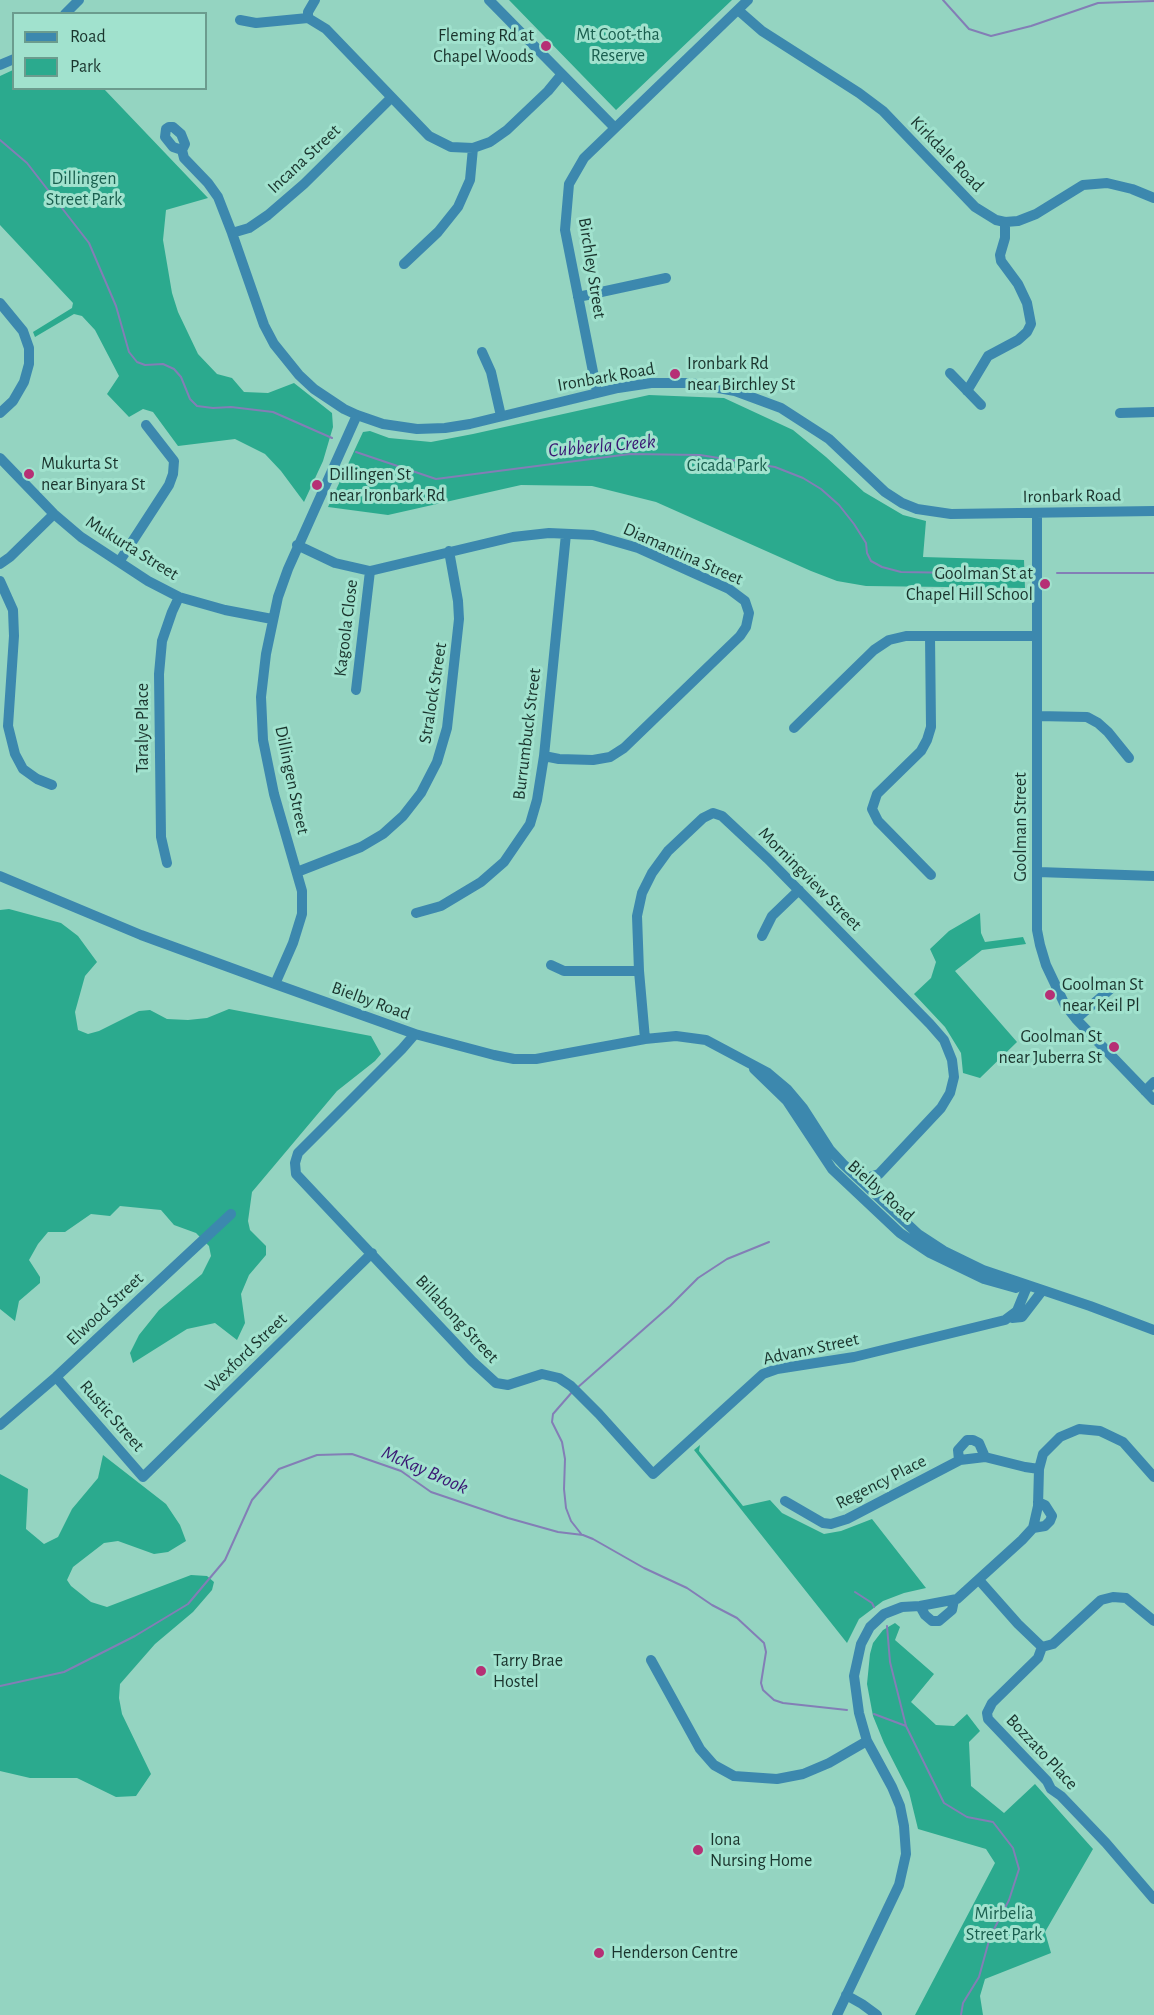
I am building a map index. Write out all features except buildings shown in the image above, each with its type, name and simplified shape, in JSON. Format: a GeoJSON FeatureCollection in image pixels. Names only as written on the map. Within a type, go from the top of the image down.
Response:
{"type":"FeatureCollection","features":[{"type":"Feature","properties":{"kind":"street"},"geometry":{"type":"LineString","coordinates":[[67,12],[79,0]]}},
{"type":"Feature","properties":{"kind":"street"},"geometry":{"type":"LineString","coordinates":[[308,18],[308,12],[315,0]]}},
{"type":"Feature","properties":{"kind":"street"},"geometry":{"type":"LineString","coordinates":[[489,0],[615,128]]}},
{"type":"Feature","properties":{"kind":"street","name":"Birchley Street"},"geometry":{"type":"LineString","coordinates":[[597,392],[565,230],[569,184],[584,158],[748,0]]}},
{"type":"Feature","properties":{"kind":"street","name":"Kirkdale Road"},"geometry":{"type":"LineString","coordinates":[[738,10],[762,31],[883,111],[980,211],[1005,222]]}},
{"type":"Feature","properties":{"kind":"street"},"geometry":{"type":"LineString","coordinates":[[240,20],[256,22],[308,18],[326,29],[429,136],[451,147],[473,148],[507,130],[548,91],[562,74]]}},
{"type":"Feature","properties":{"kind":"street","name":"Incana Street"},"geometry":{"type":"LineString","coordinates":[[232,233],[249,228],[277,208],[391,98]]}},
{"type":"Feature","properties":{"kind":"street"},"geometry":{"type":"LineString","coordinates":[[404,264],[438,232],[458,207],[470,180],[473,148]]}},
{"type":"Feature","properties":{"kind":"street","name":"Ironbark Road"},"geometry":{"type":"LineString","coordinates":[[182,150],[188,164],[208,183],[218,197],[251,292],[274,344],[299,375],[314,389],[357,415],[383,424],[417,429],[445,428],[597,392],[637,385],[677,383],[720,388],[742,393],[781,408],[810,425],[842,450],[885,492],[910,506],[935,513],[951,514],[1154,512]]}},
{"type":"Feature","properties":{"kind":"street"},"geometry":{"type":"LineString","coordinates":[[967,391],[988,356],[1018,340],[1027,332],[1031,324],[1027,303],[1018,284],[1001,261],[1005,222],[1018,221],[1036,214],[1083,185],[1107,183],[1154,198]]}},
{"type":"Feature","properties":{"kind":"street"},"geometry":{"type":"LineString","coordinates":[[578,297],[666,278]]}},
{"type":"Feature","properties":{"kind":"street"},"geometry":{"type":"LineString","coordinates":[[0,303],[23,331],[29,348],[29,364],[24,382],[13,401],[0,413]]}},
{"type":"Feature","properties":{"kind":"street"},"geometry":{"type":"LineString","coordinates":[[482,352],[491,372],[501,416]]}},
{"type":"Feature","properties":{"kind":"street"},"geometry":{"type":"LineString","coordinates":[[950,373],[981,405]]}},
{"type":"Feature","properties":{"kind":"street"},"geometry":{"type":"LineString","coordinates":[[1120,413],[1154,412]]}},
{"type":"Feature","properties":{"kind":"street","name":"Dillingen Street"},"geometry":{"type":"LineString","coordinates":[[275,984],[293,943],[302,914],[302,891],[274,794],[263,740],[261,697],[263,671],[272,619],[297,545],[357,415]]}},
{"type":"Feature","properties":{"kind":"street"},"geometry":{"type":"LineString","coordinates":[[119,562],[169,485],[173,474],[174,461],[146,425]]}},
{"type":"Feature","properties":{"kind":"street","name":"Mukurta Street"},"geometry":{"type":"LineString","coordinates":[[0,458],[54,514],[81,537],[148,581],[179,597],[225,610],[272,619]]}},
{"type":"Feature","properties":{"kind":"street","name":"Goolman Street"},"geometry":{"type":"LineString","coordinates":[[1037,513],[1037,930],[1046,965],[1058,992],[1076,1019],[1154,1100]]}},
{"type":"Feature","properties":{"kind":"street"},"geometry":{"type":"LineString","coordinates":[[0,564],[54,514]]}},
{"type":"Feature","properties":{"kind":"street","name":"Diamantina Street"},"geometry":{"type":"LineString","coordinates":[[297,545],[335,563],[370,571],[513,537],[549,533],[592,535],[638,548],[729,589],[745,601],[749,614],[746,627],[740,636],[624,748],[610,757],[593,760],[543,756]]}},
{"type":"Feature","properties":{"kind":"street","name":"Burrumbuck Street"},"geometry":{"type":"LineString","coordinates":[[416,913],[441,906],[481,882],[504,862],[530,824],[537,800],[543,756],[566,534]]}},
{"type":"Feature","properties":{"kind":"street","name":"Stralock Street"},"geometry":{"type":"LineString","coordinates":[[297,872],[362,847],[383,834],[403,816],[421,794],[437,762],[447,728],[459,619],[458,601],[448,551]]}},
{"type":"Feature","properties":{"kind":"street","name":"Kagoola Close"},"geometry":{"type":"LineString","coordinates":[[356,690],[370,571]]}},
{"type":"Feature","properties":{"kind":"street"},"geometry":{"type":"LineString","coordinates":[[0,581],[13,610],[14,636],[8,726],[15,754],[23,769],[37,779],[52,785]]}},
{"type":"Feature","properties":{"kind":"street","name":"Taralye Place"},"geometry":{"type":"LineString","coordinates":[[167,863],[161,837],[159,674],[162,641],[179,597]]}},
{"type":"Feature","properties":{"kind":"street"},"geometry":{"type":"LineString","coordinates":[[794,728],[874,650],[890,640],[906,636],[1036,636]]}},
{"type":"Feature","properties":{"kind":"street"},"geometry":{"type":"LineString","coordinates":[[930,636],[931,727],[927,740],[921,752],[877,794],[872,809],[878,821],[931,875]]}},
{"type":"Feature","properties":{"kind":"street"},"geometry":{"type":"LineString","coordinates":[[1037,716],[1087,717],[1108,732],[1129,758]]}},
{"type":"Feature","properties":{"kind":"street","name":"Morningview Street"},"geometry":{"type":"LineString","coordinates":[[645,1039],[637,916],[642,893],[652,873],[668,851],[703,818],[713,813],[722,816],[798,890],[944,1040],[952,1060],[954,1077],[950,1093],[941,1108],[879,1174],[861,1180]]}},
{"type":"Feature","properties":{"kind":"street"},"geometry":{"type":"LineString","coordinates":[[1038,872],[1154,876]]}},
{"type":"Feature","properties":{"kind":"street","name":"Bielby Road"},"geometry":{"type":"LineString","coordinates":[[0,876],[141,935],[415,1034],[514,1059],[536,1059],[645,1039],[676,1036],[706,1040],[768,1072],[803,1108],[830,1150],[918,1234],[944,1251],[983,1270],[1035,1290],[1090,1306],[1154,1330]]}},
{"type":"Feature","properties":{"kind":"street"},"geometry":{"type":"LineString","coordinates":[[762,936],[772,916],[798,890]]}},
{"type":"Feature","properties":{"kind":"street"},"geometry":{"type":"LineString","coordinates":[[551,965],[564,971],[639,971]]}},
{"type":"Feature","properties":{"kind":"street"},"geometry":{"type":"LineString","coordinates":[[1076,1019],[1115,984]]}},
{"type":"Feature","properties":{"kind":"street","name":"Billabong Street"},"geometry":{"type":"LineString","coordinates":[[415,1034],[298,1153],[295,1163],[296,1174],[472,1361],[496,1383],[508,1385],[542,1374],[559,1378],[571,1386],[599,1414],[653,1474]]}},
{"type":"Feature","properties":{"kind":"street","name":"Bielby Road"},"geometry":{"type":"LineString","coordinates":[[744,1060],[787,1101],[832,1169],[900,1233],[930,1253],[984,1279],[1010,1287],[1035,1290]]}},
{"type":"Feature","properties":{"kind":"street"},"geometry":{"type":"LineString","coordinates":[[1145,1090],[1154,1082]]}},
{"type":"Feature","properties":{"kind":"street"},"geometry":{"type":"LineString","coordinates":[[876,1196],[879,1174]]}},
{"type":"Feature","properties":{"kind":"street","name":"Elwood Street"},"geometry":{"type":"LineString","coordinates":[[0,1425],[56,1377],[231,1214]]}},
{"type":"Feature","properties":{"kind":"street","name":"Wexford Street"},"geometry":{"type":"LineString","coordinates":[[143,1477],[372,1253]]}},
{"type":"Feature","properties":{"kind":"street"},"geometry":{"type":"LineString","coordinates":[[1009,1318],[1035,1290]]}},
{"type":"Feature","properties":{"kind":"street","name":"Advanx Street"},"geometry":{"type":"LineString","coordinates":[[653,1474],[763,1374],[777,1369],[854,1357],[1009,1318],[1022,1317],[1035,1290]]}},
{"type":"Feature","properties":{"kind":"street","name":"Rustic Street"},"geometry":{"type":"LineString","coordinates":[[56,1377],[143,1477]]}},
{"type":"Feature","properties":{"kind":"street"},"geometry":{"type":"LineString","coordinates":[[1033,1528],[1038,1502],[1039,1469],[1043,1454],[1060,1437],[1079,1429],[1100,1431],[1123,1442],[1154,1477]]}},
{"type":"Feature","properties":{"kind":"street","name":"Regency Place"},"geometry":{"type":"LineString","coordinates":[[959,1460],[958,1450],[967,1440],[979,1443],[985,1457]]}},
{"type":"Feature","properties":{"kind":"street","name":"Regency Place"},"geometry":{"type":"LineString","coordinates":[[785,1501],[823,1523],[831,1524],[847,1519],[959,1460],[985,1457],[1039,1469]]}},
{"type":"Feature","properties":{"kind":"street"},"geometry":{"type":"LineString","coordinates":[[837,2015],[899,1885],[906,1854],[900,1806],[867,1741],[859,1713],[854,1676],[861,1644],[870,1627],[885,1614],[902,1607],[954,1600],[979,1580],[1033,1528],[1044,1526],[1050,1521],[1052,1516],[1045,1505],[1038,1502]]}},
{"type":"Feature","properties":{"kind":"street"},"geometry":{"type":"LineString","coordinates":[[979,1580],[1042,1647]]}},
{"type":"Feature","properties":{"kind":"street","name":"Bozzato Place"},"geometry":{"type":"LineString","coordinates":[[1154,1621],[1126,1598],[1113,1597],[1101,1600],[1053,1644],[1042,1647],[1038,1658],[992,1703],[987,1713],[988,1719],[1051,1789],[1061,1796],[1106,1843],[1154,1899]]}},
{"type":"Feature","properties":{"kind":"street"},"geometry":{"type":"LineString","coordinates":[[920,1606],[932,1621],[939,1622],[952,1610],[954,1600]]}},
{"type":"Feature","properties":{"kind":"street"},"geometry":{"type":"LineString","coordinates":[[651,1660],[700,1749],[714,1765],[734,1776],[777,1779],[803,1774],[829,1763],[867,1741]]}},
{"type":"Feature","properties":{"kind":"street"},"geometry":{"type":"LineString","coordinates":[[846,1995],[877,2015]]}},
{"type":"Feature","properties":{"kind":"green space","name":"Mt Coot-tha Reserve"},"geometry":{"type":"Polygon","coordinates":[[[509,0],[732,0],[616,110],[509,0]]]}},
{"type":"Feature","properties":{"kind":"green space","name":"Dillingen Street Park"},"geometry":{"type":"Polygon","coordinates":[[[12,70],[12,90],[105,90],[208,198],[166,210],[163,240],[172,293],[178,312],[198,354],[217,374],[232,378],[244,392],[268,393],[294,383],[332,413],[333,427],[323,461],[304,502],[265,454],[235,439],[178,446],[153,412],[143,409],[129,417],[107,394],[119,376],[95,330],[82,316],[74,314],[35,337],[33,332],[72,308],[73,303],[0,225],[0,76],[12,70]]]}},
{"type":"Feature","properties":{"kind":"green space","name":"Cicada Park"},"geometry":{"type":"Polygon","coordinates":[[[649,395],[724,398],[793,430],[864,492],[903,515],[926,521],[923,557],[1024,560],[1025,588],[866,586],[837,581],[656,502],[592,486],[521,485],[388,515],[328,507],[363,432],[370,431],[389,438],[431,442],[649,395]]]}},
{"type":"Feature","properties":{"kind":"green space"},"geometry":{"type":"Polygon","coordinates":[[[9,909],[61,923],[78,936],[97,962],[85,976],[75,1012],[78,1030],[88,1034],[139,1011],[150,1010],[167,1019],[188,1020],[207,1018],[229,1009],[371,1036],[381,1054],[337,1091],[252,1192],[248,1221],[250,1230],[266,1246],[266,1255],[249,1275],[241,1294],[245,1323],[237,1340],[215,1323],[187,1329],[133,1363],[130,1353],[139,1335],[159,1310],[202,1274],[211,1256],[209,1246],[196,1233],[174,1225],[161,1210],[120,1206],[110,1216],[91,1214],[65,1232],[48,1232],[29,1260],[40,1277],[40,1283],[19,1301],[15,1321],[0,1309],[0,910],[9,909]]]}},
{"type":"Feature","properties":{"kind":"green space"},"geometry":{"type":"Polygon","coordinates":[[[980,913],[981,933],[985,942],[1023,937],[1026,944],[982,950],[955,971],[1017,1042],[980,1078],[963,1073],[961,1053],[945,1027],[914,994],[931,978],[936,962],[930,949],[949,931],[980,913]]]}},
{"type":"Feature","properties":{"kind":"green space"},"geometry":{"type":"Polygon","coordinates":[[[700,1445],[699,1451],[743,1506],[770,1500],[782,1513],[824,1534],[841,1531],[872,1519],[926,1588],[883,1601],[859,1619],[847,1643],[694,1450],[700,1445]]]}},
{"type":"Feature","properties":{"kind":"green space"},"geometry":{"type":"Polygon","coordinates":[[[103,1455],[166,1504],[180,1525],[186,1541],[168,1552],[154,1554],[118,1541],[104,1543],[73,1567],[67,1580],[71,1586],[91,1602],[107,1607],[191,1575],[207,1576],[214,1582],[212,1590],[193,1612],[155,1644],[120,1684],[119,1698],[122,1714],[151,1774],[136,1796],[116,1797],[77,1778],[30,1778],[0,1771],[0,1474],[28,1489],[26,1529],[44,1544],[58,1537],[72,1509],[98,1478],[103,1455]]]}},
{"type":"Feature","properties":{"kind":"green space","name":"Mirbelia Street Park"},"geometry":{"type":"Polygon","coordinates":[[[895,1623],[900,1627],[895,1640],[934,1674],[911,1702],[936,1725],[954,1726],[967,1714],[980,1731],[969,1742],[971,1786],[1004,1813],[1035,1784],[1093,1849],[1045,1932],[1051,1953],[985,1979],[980,1996],[983,2015],[915,2015],[995,1863],[986,1849],[918,1829],[909,1792],[873,1716],[867,1684],[873,1643],[883,1630],[895,1623]]]}},
{"type":"Feature","properties":{"kind":"waterway"},"geometry":{"type":"LineString","coordinates":[[943,0],[969,29],[991,36],[1031,26],[1098,3],[1154,1]]}},
{"type":"Feature","properties":{"kind":"waterway","name":"Cubberla Creek"},"geometry":{"type":"LineString","coordinates":[[0,140],[27,163],[89,243],[116,306],[129,352],[137,362],[145,365],[163,364],[174,369],[181,377],[190,399],[197,406],[273,412],[332,438]]}},
{"type":"Feature","properties":{"kind":"waterway","name":"Cubberla Creek"},"geometry":{"type":"LineString","coordinates":[[356,452],[436,479],[630,454],[700,455],[775,467],[803,478],[821,489],[839,505],[866,543],[871,561],[882,567],[901,572],[1024,574]]}},
{"type":"Feature","properties":{"kind":"waterway","name":"Cubberla Creek"},"geometry":{"type":"LineString","coordinates":[[1057,573],[1154,573]]}},
{"type":"Feature","properties":{"kind":"waterway"},"geometry":{"type":"LineString","coordinates":[[577,1388],[670,1306],[698,1278],[727,1259],[769,1242]]}},
{"type":"Feature","properties":{"kind":"waterway"},"geometry":{"type":"LineString","coordinates":[[573,1391],[553,1414],[552,1422],[562,1442],[565,1459],[566,1508],[571,1521],[582,1535]]}},
{"type":"Feature","properties":{"kind":"waterway","name":"McKay Brook"},"geometry":{"type":"LineString","coordinates":[[0,1686],[64,1672],[135,1636],[188,1604],[225,1560],[252,1500],[279,1469],[317,1455],[352,1454],[401,1471],[431,1492],[508,1518],[593,1539],[644,1568],[687,1588],[737,1618],[764,1643],[766,1652],[761,1683],[763,1690],[774,1700],[847,1710]]}},
{"type":"Feature","properties":{"kind":"waterway"},"geometry":{"type":"LineString","coordinates":[[855,1592],[872,1603],[874,1607]]}},
{"type":"Feature","properties":{"kind":"waterway","name":"McKay Brook"},"geometry":{"type":"LineString","coordinates":[[887,1626],[890,1662],[906,1726],[944,1803],[967,1817],[993,1822],[1013,1848],[1019,1869],[1009,1900],[990,1937],[979,1977],[963,2003],[961,2015]]}},
{"type":"Feature","properties":{"kind":"waterway","name":"McKay Brook"},"geometry":{"type":"LineString","coordinates":[[874,1714],[906,1726]]}},
{"type":"Feature","properties":{"kind":"place","name":"Fleming Rd at Chapel Woods"},"geometry":{"type":"Point","coordinates":[546,46]}},
{"type":"Feature","properties":{"kind":"place","name":"Ironbark Rd near Birchley St"},"geometry":{"type":"Point","coordinates":[675,374]}},
{"type":"Feature","properties":{"kind":"place","name":"Mukurta St near Binyara St"},"geometry":{"type":"Point","coordinates":[29,474]}},
{"type":"Feature","properties":{"kind":"place","name":"Dillingen St near Ironbark Rd"},"geometry":{"type":"Point","coordinates":[317,485]}},
{"type":"Feature","properties":{"kind":"place","name":"Goolman St at Chapel Hill School"},"geometry":{"type":"Point","coordinates":[1045,584]}},
{"type":"Feature","properties":{"kind":"place","name":"Goolman St near Keil Pl"},"geometry":{"type":"Point","coordinates":[1050,995]}},
{"type":"Feature","properties":{"kind":"place","name":"Goolman St near Juberra St"},"geometry":{"type":"Point","coordinates":[1114,1047]}},
{"type":"Feature","properties":{"kind":"place","name":"Tarry Brae Hostel"},"geometry":{"type":"Point","coordinates":[481,1671]}},
{"type":"Feature","properties":{"kind":"place","name":"Iona Nursing Home"},"geometry":{"type":"Point","coordinates":[698,1850]}},
{"type":"Feature","properties":{"kind":"place","name":"Henderson Centre"},"geometry":{"type":"Point","coordinates":[599,1953]}}]}
